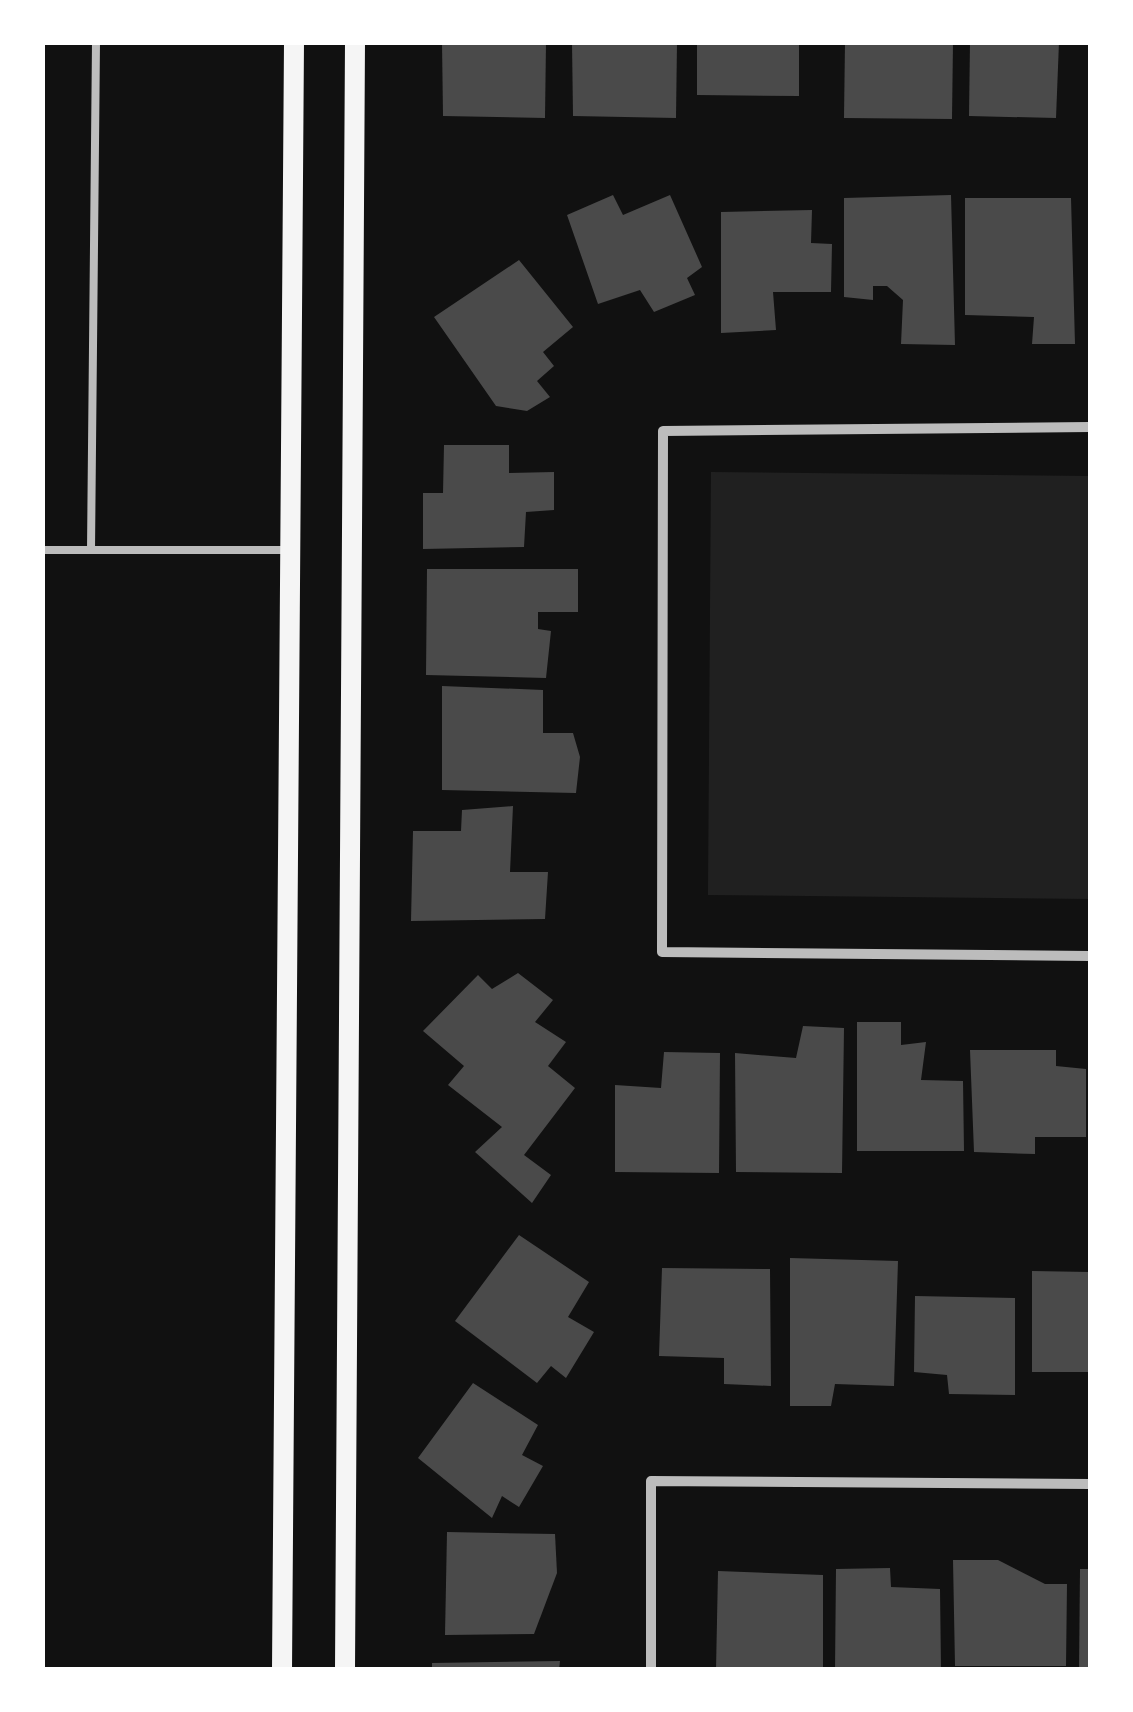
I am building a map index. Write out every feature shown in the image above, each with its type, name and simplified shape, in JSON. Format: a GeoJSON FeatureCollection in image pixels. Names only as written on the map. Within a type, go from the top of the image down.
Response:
{"type":"FeatureCollection","features":[{"type":"Feature","properties":{"kind":"main road"},"geometry":{"type":"LineString","coordinates":[[282,1670],[294,42]]}},
{"type":"Feature","properties":{"kind":"main road"},"geometry":{"type":"LineString","coordinates":[[345,1670],[355,42]]}},
{"type":"Feature","properties":{"kind":"street"},"geometry":{"type":"LineString","coordinates":[[1090,427],[663,431],[662,952],[1090,956]]}},
{"type":"Feature","properties":{"kind":"street"},"geometry":{"type":"LineString","coordinates":[[651,1670],[650,1481],[1090,1484]]}},
{"type":"Feature","properties":{"kind":"lane"},"geometry":{"type":"LineString","coordinates":[[92,550],[96,42]]}},
{"type":"Feature","properties":{"kind":"lane"},"geometry":{"type":"LineString","coordinates":[[42,550],[290,550]]}},
{"type":"Feature","properties":{"kind":"shaded area"},"geometry":{"type":"Polygon","coordinates":[[[711,472],[1090,476],[1090,899],[708,895],[711,472]]]}},
{"type":"Feature","properties":{"kind":"building"},"geometry":{"type":"Polygon","coordinates":[[[442,42],[546,42],[545,118],[443,116],[442,42]]]}},
{"type":"Feature","properties":{"kind":"building"},"geometry":{"type":"Polygon","coordinates":[[[572,42],[677,42],[676,118],[573,116],[572,42]]]}},
{"type":"Feature","properties":{"kind":"building"},"geometry":{"type":"Polygon","coordinates":[[[697,42],[799,42],[799,96],[697,95],[697,42]]]}},
{"type":"Feature","properties":{"kind":"building"},"geometry":{"type":"Polygon","coordinates":[[[845,42],[953,42],[952,119],[844,118],[845,42]]]}},
{"type":"Feature","properties":{"kind":"building"},"geometry":{"type":"Polygon","coordinates":[[[970,42],[1059,42],[1056,118],[969,116],[970,42]]]}},
{"type":"Feature","properties":{"kind":"building"},"geometry":{"type":"Polygon","coordinates":[[[613,195],[623,215],[670,195],[702,267],[687,278],[695,295],[654,312],[640,290],[598,304],[567,215],[613,195]]]}},
{"type":"Feature","properties":{"kind":"building"},"geometry":{"type":"Polygon","coordinates":[[[951,195],[955,345],[901,344],[903,300],[887,286],[873,286],[873,300],[844,297],[844,198],[951,195]]]}},
{"type":"Feature","properties":{"kind":"building"},"geometry":{"type":"Polygon","coordinates":[[[965,198],[1071,198],[1075,344],[1032,344],[1034,317],[965,315],[965,198]]]}},
{"type":"Feature","properties":{"kind":"building"},"geometry":{"type":"Polygon","coordinates":[[[812,210],[811,243],[832,244],[831,292],[773,292],[776,330],[721,333],[721,212],[812,210]]]}},
{"type":"Feature","properties":{"kind":"building"},"geometry":{"type":"Polygon","coordinates":[[[519,260],[573,327],[543,352],[554,366],[537,381],[550,397],[527,411],[496,406],[434,317],[519,260]]]}},
{"type":"Feature","properties":{"kind":"building"},"geometry":{"type":"Polygon","coordinates":[[[444,445],[509,445],[509,473],[554,472],[554,510],[526,512],[524,547],[423,549],[423,493],[443,493],[444,445]]]}},
{"type":"Feature","properties":{"kind":"building"},"geometry":{"type":"Polygon","coordinates":[[[427,569],[578,569],[578,612],[538,612],[538,629],[551,631],[546,678],[426,675],[427,569]]]}},
{"type":"Feature","properties":{"kind":"building"},"geometry":{"type":"Polygon","coordinates":[[[442,686],[543,690],[543,733],[573,733],[580,757],[576,793],[442,790],[442,686]]]}},
{"type":"Feature","properties":{"kind":"building"},"geometry":{"type":"Polygon","coordinates":[[[513,806],[510,872],[548,872],[545,919],[411,921],[413,831],[461,831],[462,810],[513,806]]]}},
{"type":"Feature","properties":{"kind":"building"},"geometry":{"type":"Polygon","coordinates":[[[518,973],[553,1000],[535,1022],[566,1042],[548,1066],[575,1088],[524,1155],[551,1175],[532,1203],[475,1152],[502,1127],[448,1085],[464,1066],[423,1031],[478,975],[492,989],[518,973]]]}},
{"type":"Feature","properties":{"kind":"building"},"geometry":{"type":"Polygon","coordinates":[[[857,1022],[901,1022],[901,1045],[926,1042],[921,1080],[963,1081],[964,1151],[857,1151],[857,1022]]]}},
{"type":"Feature","properties":{"kind":"building"},"geometry":{"type":"Polygon","coordinates":[[[803,1026],[844,1028],[842,1173],[736,1172],[735,1053],[796,1058],[803,1026]]]}},
{"type":"Feature","properties":{"kind":"building"},"geometry":{"type":"Polygon","coordinates":[[[970,1050],[1056,1050],[1056,1066],[1086,1069],[1086,1137],[1035,1137],[1035,1154],[974,1152],[970,1050]]]}},
{"type":"Feature","properties":{"kind":"building"},"geometry":{"type":"Polygon","coordinates":[[[664,1052],[720,1053],[719,1173],[615,1172],[615,1085],[661,1088],[664,1052]]]}},
{"type":"Feature","properties":{"kind":"building"},"geometry":{"type":"Polygon","coordinates":[[[519,1235],[589,1282],[568,1317],[594,1332],[566,1378],[551,1366],[537,1383],[455,1321],[519,1235]]]}},
{"type":"Feature","properties":{"kind":"building"},"geometry":{"type":"Polygon","coordinates":[[[790,1258],[898,1261],[894,1386],[835,1384],[831,1406],[790,1406],[790,1258]]]}},
{"type":"Feature","properties":{"kind":"building"},"geometry":{"type":"Polygon","coordinates":[[[662,1268],[770,1269],[771,1386],[724,1384],[724,1358],[659,1356],[662,1268]]]}},
{"type":"Feature","properties":{"kind":"building"},"geometry":{"type":"Polygon","coordinates":[[[1032,1271],[1090,1272],[1090,1372],[1032,1372],[1032,1271]]]}},
{"type":"Feature","properties":{"kind":"building"},"geometry":{"type":"Polygon","coordinates":[[[915,1296],[1015,1298],[1015,1395],[949,1394],[947,1375],[914,1372],[915,1296]]]}},
{"type":"Feature","properties":{"kind":"building"},"geometry":{"type":"Polygon","coordinates":[[[473,1383],[538,1425],[522,1455],[543,1466],[519,1507],[502,1496],[492,1518],[418,1458],[473,1383]]]}},
{"type":"Feature","properties":{"kind":"building"},"geometry":{"type":"Polygon","coordinates":[[[447,1532],[555,1534],[557,1573],[534,1634],[445,1635],[447,1532]]]}},
{"type":"Feature","properties":{"kind":"building"},"geometry":{"type":"Polygon","coordinates":[[[953,1560],[998,1560],[1045,1584],[1067,1584],[1066,1666],[955,1666],[953,1560]]]}},
{"type":"Feature","properties":{"kind":"building"},"geometry":{"type":"Polygon","coordinates":[[[890,1568],[891,1587],[940,1589],[941,1670],[835,1670],[836,1569],[890,1568]]]}},
{"type":"Feature","properties":{"kind":"building"},"geometry":{"type":"Polygon","coordinates":[[[1080,1569],[1090,1569],[1090,1670],[1079,1670],[1080,1569]]]}},
{"type":"Feature","properties":{"kind":"building"},"geometry":{"type":"Polygon","coordinates":[[[718,1571],[823,1575],[823,1670],[716,1670],[718,1571]]]}},
{"type":"Feature","properties":{"kind":"building"},"geometry":{"type":"Polygon","coordinates":[[[560,1661],[559,1670],[432,1670],[432,1663],[560,1661]]]}}]}
